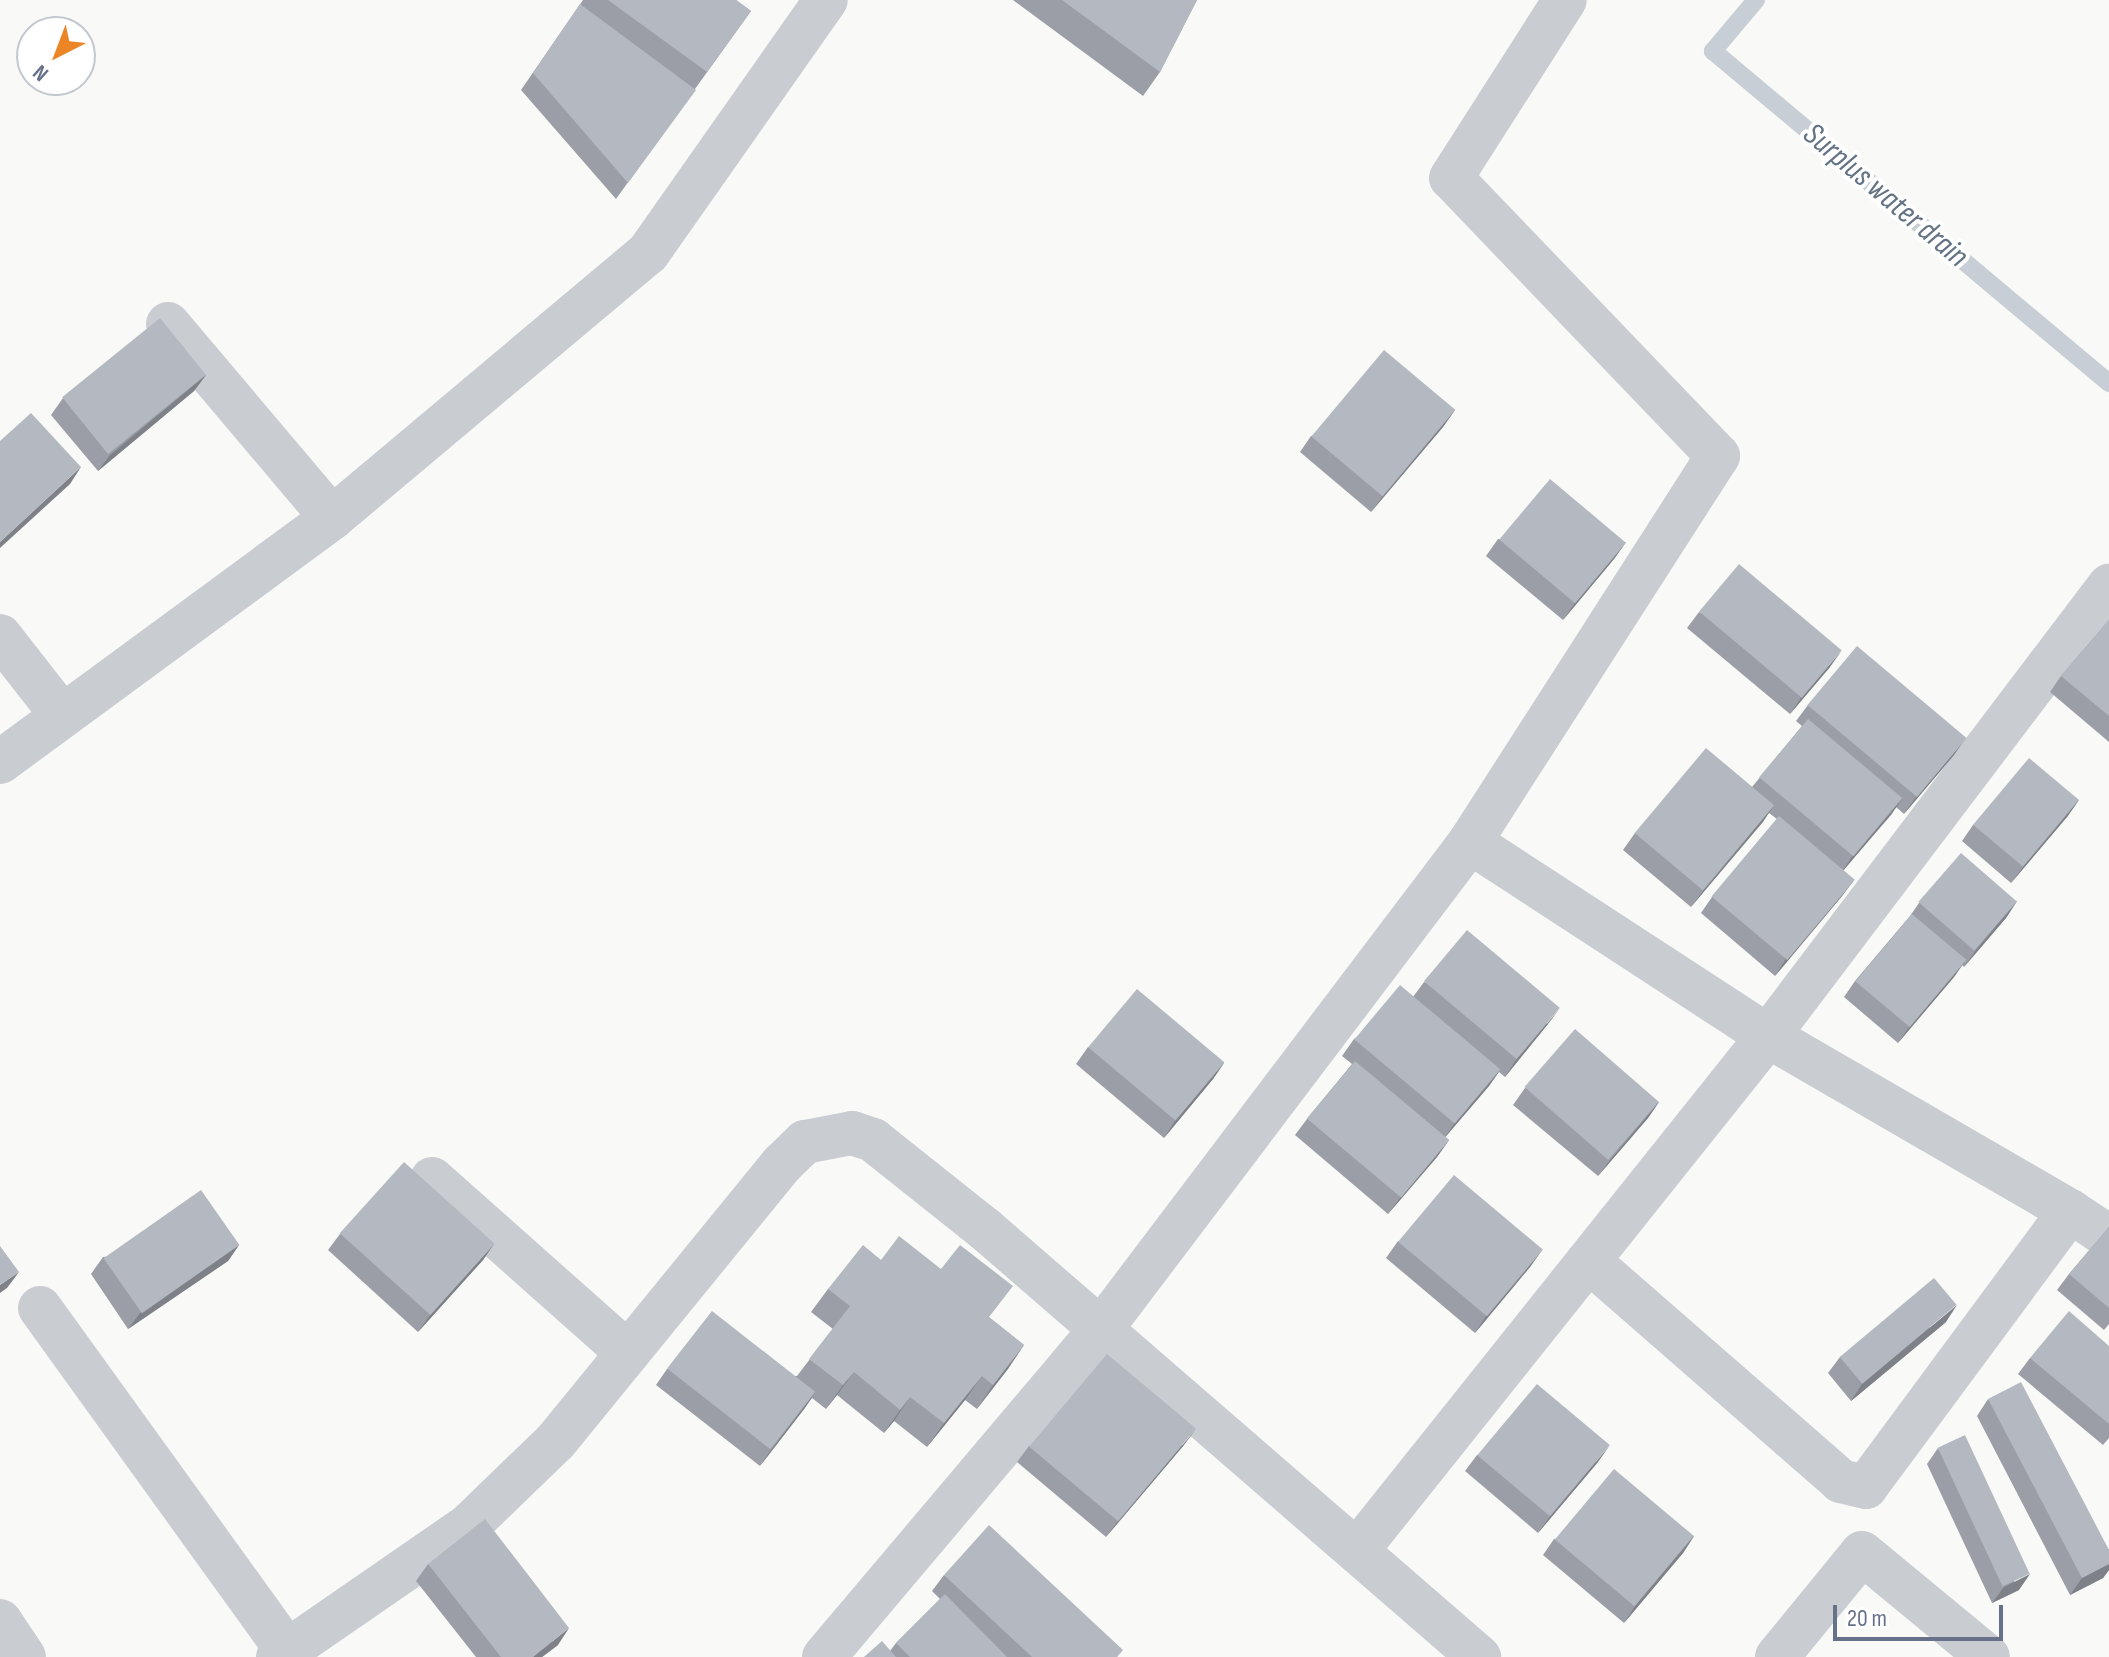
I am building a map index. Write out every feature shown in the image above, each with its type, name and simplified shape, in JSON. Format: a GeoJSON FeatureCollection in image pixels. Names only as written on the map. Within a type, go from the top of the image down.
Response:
{"type":"FeatureCollection","features":[{"type":"Feature","properties":{"kind":"street"},"geometry":{"type":"LineString","coordinates":[[0,762],[61,714],[332,518],[648,253],[826,0]]}},
{"type":"Feature","properties":{"kind":"street"},"geometry":{"type":"LineString","coordinates":[[824,1657],[1102,1328],[1470,842],[1718,456],[1451,178],[1565,0]]}},
{"type":"Feature","properties":{"kind":"street"},"geometry":{"type":"LineString","coordinates":[[168,324],[332,518]]}},
{"type":"Feature","properties":{"kind":"street"},"geometry":{"type":"LineString","coordinates":[[1359,1548],[1768,1036],[2109,586]]}},
{"type":"Feature","properties":{"kind":"street"},"geometry":{"type":"LineString","coordinates":[[0,636],[61,714]]}},
{"type":"Feature","properties":{"kind":"street"},"geometry":{"type":"LineString","coordinates":[[1470,842],[1768,1036],[2070,1211],[2109,1237]]}},
{"type":"Feature","properties":{"kind":"street"},"geometry":{"type":"LineString","coordinates":[[40,1308],[282,1653],[468,1526],[556,1441],[782,1164],[825,1134],[873,1140],[1102,1328],[1359,1548],[1479,1657]]}},
{"type":"Feature","properties":{"kind":"street"},"geometry":{"type":"LineString","coordinates":[[432,1179],[628,1353]]}},
{"type":"Feature","properties":{"kind":"street"},"geometry":{"type":"LineString","coordinates":[[1589,1261],[1841,1481],[1866,1487],[2070,1211]]}},
{"type":"Feature","properties":{"kind":"street"},"geometry":{"type":"LineString","coordinates":[[1777,1657],[1862,1553],[1988,1657]]}},
{"type":"Feature","properties":{"kind":"street"},"geometry":{"type":"LineString","coordinates":[[0,1621],[24,1657]]}},
{"type":"Feature","properties":{"kind":"building"},"geometry":{"type":"Polygon","coordinates":[[[608,0],[736,0],[751,11],[707,72],[608,0]]]}},
{"type":"Feature","properties":{"kind":"building"},"geometry":{"type":"Polygon","coordinates":[[[1062,0],[1197,0],[1160,72],[1062,0]]]}},
{"type":"Feature","properties":{"kind":"building"},"geometry":{"type":"Polygon","coordinates":[[[580,4],[696,90],[628,183],[533,73],[580,4]]]}},
{"type":"Feature","properties":{"kind":"building"},"geometry":{"type":"Polygon","coordinates":[[[160,318],[206,375],[108,454],[62,397],[160,318]]]}},
{"type":"Feature","properties":{"kind":"building"},"geometry":{"type":"Polygon","coordinates":[[[1384,350],[1455,410],[1383,496],[1311,437],[1384,350]]]}},
{"type":"Feature","properties":{"kind":"building"},"geometry":{"type":"Polygon","coordinates":[[[31,413],[81,467],[0,542],[0,441],[31,413]]]}},
{"type":"Feature","properties":{"kind":"building"},"geometry":{"type":"Polygon","coordinates":[[[1550,479],[1626,543],[1575,603],[1499,540],[1550,479]]]}},
{"type":"Feature","properties":{"kind":"building"},"geometry":{"type":"Polygon","coordinates":[[[1739,564],[1842,650],[1802,698],[1699,611],[1739,564]]]}},
{"type":"Feature","properties":{"kind":"building"},"geometry":{"type":"Polygon","coordinates":[[[2109,620],[2109,716],[2061,676],[2109,620]]]}},
{"type":"Feature","properties":{"kind":"building"},"geometry":{"type":"Polygon","coordinates":[[[1857,646],[1967,738],[1917,797],[1808,705],[1857,646]]]}},
{"type":"Feature","properties":{"kind":"building"},"geometry":{"type":"Polygon","coordinates":[[[1808,719],[1902,798],[1853,856],[1759,777],[1808,719]]]}},
{"type":"Feature","properties":{"kind":"building"},"geometry":{"type":"Polygon","coordinates":[[[1706,748],[1774,805],[1703,890],[1635,833],[1706,748]]]}},
{"type":"Feature","properties":{"kind":"building"},"geometry":{"type":"Polygon","coordinates":[[[2029,758],[2079,800],[2023,866],[1973,825],[2029,758]]]}},
{"type":"Feature","properties":{"kind":"building"},"geometry":{"type":"Polygon","coordinates":[[[1779,816],[1855,880],[1787,960],[1712,896],[1779,816]]]}},
{"type":"Feature","properties":{"kind":"building"},"geometry":{"type":"Polygon","coordinates":[[[1961,853],[2017,902],[1974,951],[1918,902],[1961,853]]]}},
{"type":"Feature","properties":{"kind":"building"},"geometry":{"type":"Polygon","coordinates":[[[1912,914],[1966,960],[1910,1027],[1855,981],[1912,914]]]}},
{"type":"Feature","properties":{"kind":"building"},"geometry":{"type":"Polygon","coordinates":[[[1467,930],[1560,1008],[1517,1059],[1424,981],[1467,930]]]}},
{"type":"Feature","properties":{"kind":"building"},"geometry":{"type":"Polygon","coordinates":[[[1400,985],[1500,1069],[1455,1124],[1354,1039],[1400,985]]]}},
{"type":"Feature","properties":{"kind":"building"},"geometry":{"type":"Polygon","coordinates":[[[1137,989],[1224,1062],[1175,1120],[1088,1047],[1137,989]]]}},
{"type":"Feature","properties":{"kind":"building"},"geometry":{"type":"Polygon","coordinates":[[[1575,1029],[1659,1102],[1608,1160],[1524,1087],[1575,1029]]]}},
{"type":"Feature","properties":{"kind":"building"},"geometry":{"type":"Polygon","coordinates":[[[1355,1061],[1449,1140],[1401,1198],[1307,1118],[1355,1061]]]}},
{"type":"Feature","properties":{"kind":"building"},"geometry":{"type":"Polygon","coordinates":[[[404,1162],[495,1244],[430,1315],[340,1233],[404,1162]]]}},
{"type":"Feature","properties":{"kind":"building"},"geometry":{"type":"Polygon","coordinates":[[[1454,1175],[1543,1250],[1487,1316],[1398,1242],[1454,1175]]]}},
{"type":"Feature","properties":{"kind":"building"},"geometry":{"type":"Polygon","coordinates":[[[201,1190],[239,1245],[142,1313],[104,1258],[201,1190]]]}},
{"type":"Feature","properties":{"kind":"building"},"geometry":{"type":"Polygon","coordinates":[[[2109,1227],[2109,1308],[2069,1274],[2109,1227]]]}},
{"type":"Feature","properties":{"kind":"building"},"geometry":{"type":"Polygon","coordinates":[[[899,1236],[941,1269],[960,1245],[1013,1286],[989,1317],[1024,1345],[993,1385],[982,1376],[944,1423],[910,1397],[900,1410],[854,1372],[843,1385],[809,1359],[850,1306],[828,1289],[863,1245],[881,1260],[899,1236]]]}},
{"type":"Feature","properties":{"kind":"building"},"geometry":{"type":"Polygon","coordinates":[[[0,1246],[19,1272],[0,1285],[0,1246]]]}},
{"type":"Feature","properties":{"kind":"building"},"geometry":{"type":"Polygon","coordinates":[[[1934,1278],[1956,1305],[1862,1384],[1840,1357],[1934,1278]]]}},
{"type":"Feature","properties":{"kind":"building"},"geometry":{"type":"Polygon","coordinates":[[[712,1311],[815,1392],[770,1449],[667,1369],[712,1311]]]}},
{"type":"Feature","properties":{"kind":"building"},"geometry":{"type":"Polygon","coordinates":[[[2069,1311],[2109,1346],[2109,1424],[2030,1358],[2069,1311]]]}},
{"type":"Feature","properties":{"kind":"building"},"geometry":{"type":"Polygon","coordinates":[[[1107,1354],[1196,1429],[1118,1521],[1029,1447],[1107,1354]]]}},
{"type":"Feature","properties":{"kind":"building"},"geometry":{"type":"Polygon","coordinates":[[[2021,1382],[2109,1550],[2109,1564],[2082,1578],[1988,1399],[2021,1382]]]}},
{"type":"Feature","properties":{"kind":"building"},"geometry":{"type":"Polygon","coordinates":[[[1537,1384],[1610,1445],[1550,1516],[1477,1455],[1537,1384]]]}},
{"type":"Feature","properties":{"kind":"building"},"geometry":{"type":"Polygon","coordinates":[[[1965,1435],[2030,1574],[2002,1586],[1938,1448],[1965,1435]]]}},
{"type":"Feature","properties":{"kind":"building"},"geometry":{"type":"Polygon","coordinates":[[[1614,1469],[1694,1536],[1635,1606],[1555,1539],[1614,1469]]]}},
{"type":"Feature","properties":{"kind":"building"},"geometry":{"type":"Polygon","coordinates":[[[485,1519],[569,1628],[533,1657],[501,1657],[428,1564],[485,1519]]]}},
{"type":"Feature","properties":{"kind":"building"},"geometry":{"type":"Polygon","coordinates":[[[989,1525],[1123,1650],[1117,1657],[1032,1657],[944,1575],[989,1525]]]}},
{"type":"Feature","properties":{"kind":"building"},"geometry":{"type":"Polygon","coordinates":[[[945,1594],[1007,1657],[910,1657],[896,1643],[945,1594]]]}},
{"type":"Feature","properties":{"kind":"building"},"geometry":{"type":"Polygon","coordinates":[[[882,1641],[896,1657],[864,1657],[882,1641]]]}},
{"type":"Feature","properties":{"kind":"waterway","name":"Surplus water drain"},"geometry":{"type":"LineString","coordinates":[[1756,0],[1713,51],[2109,383]]}}]}
